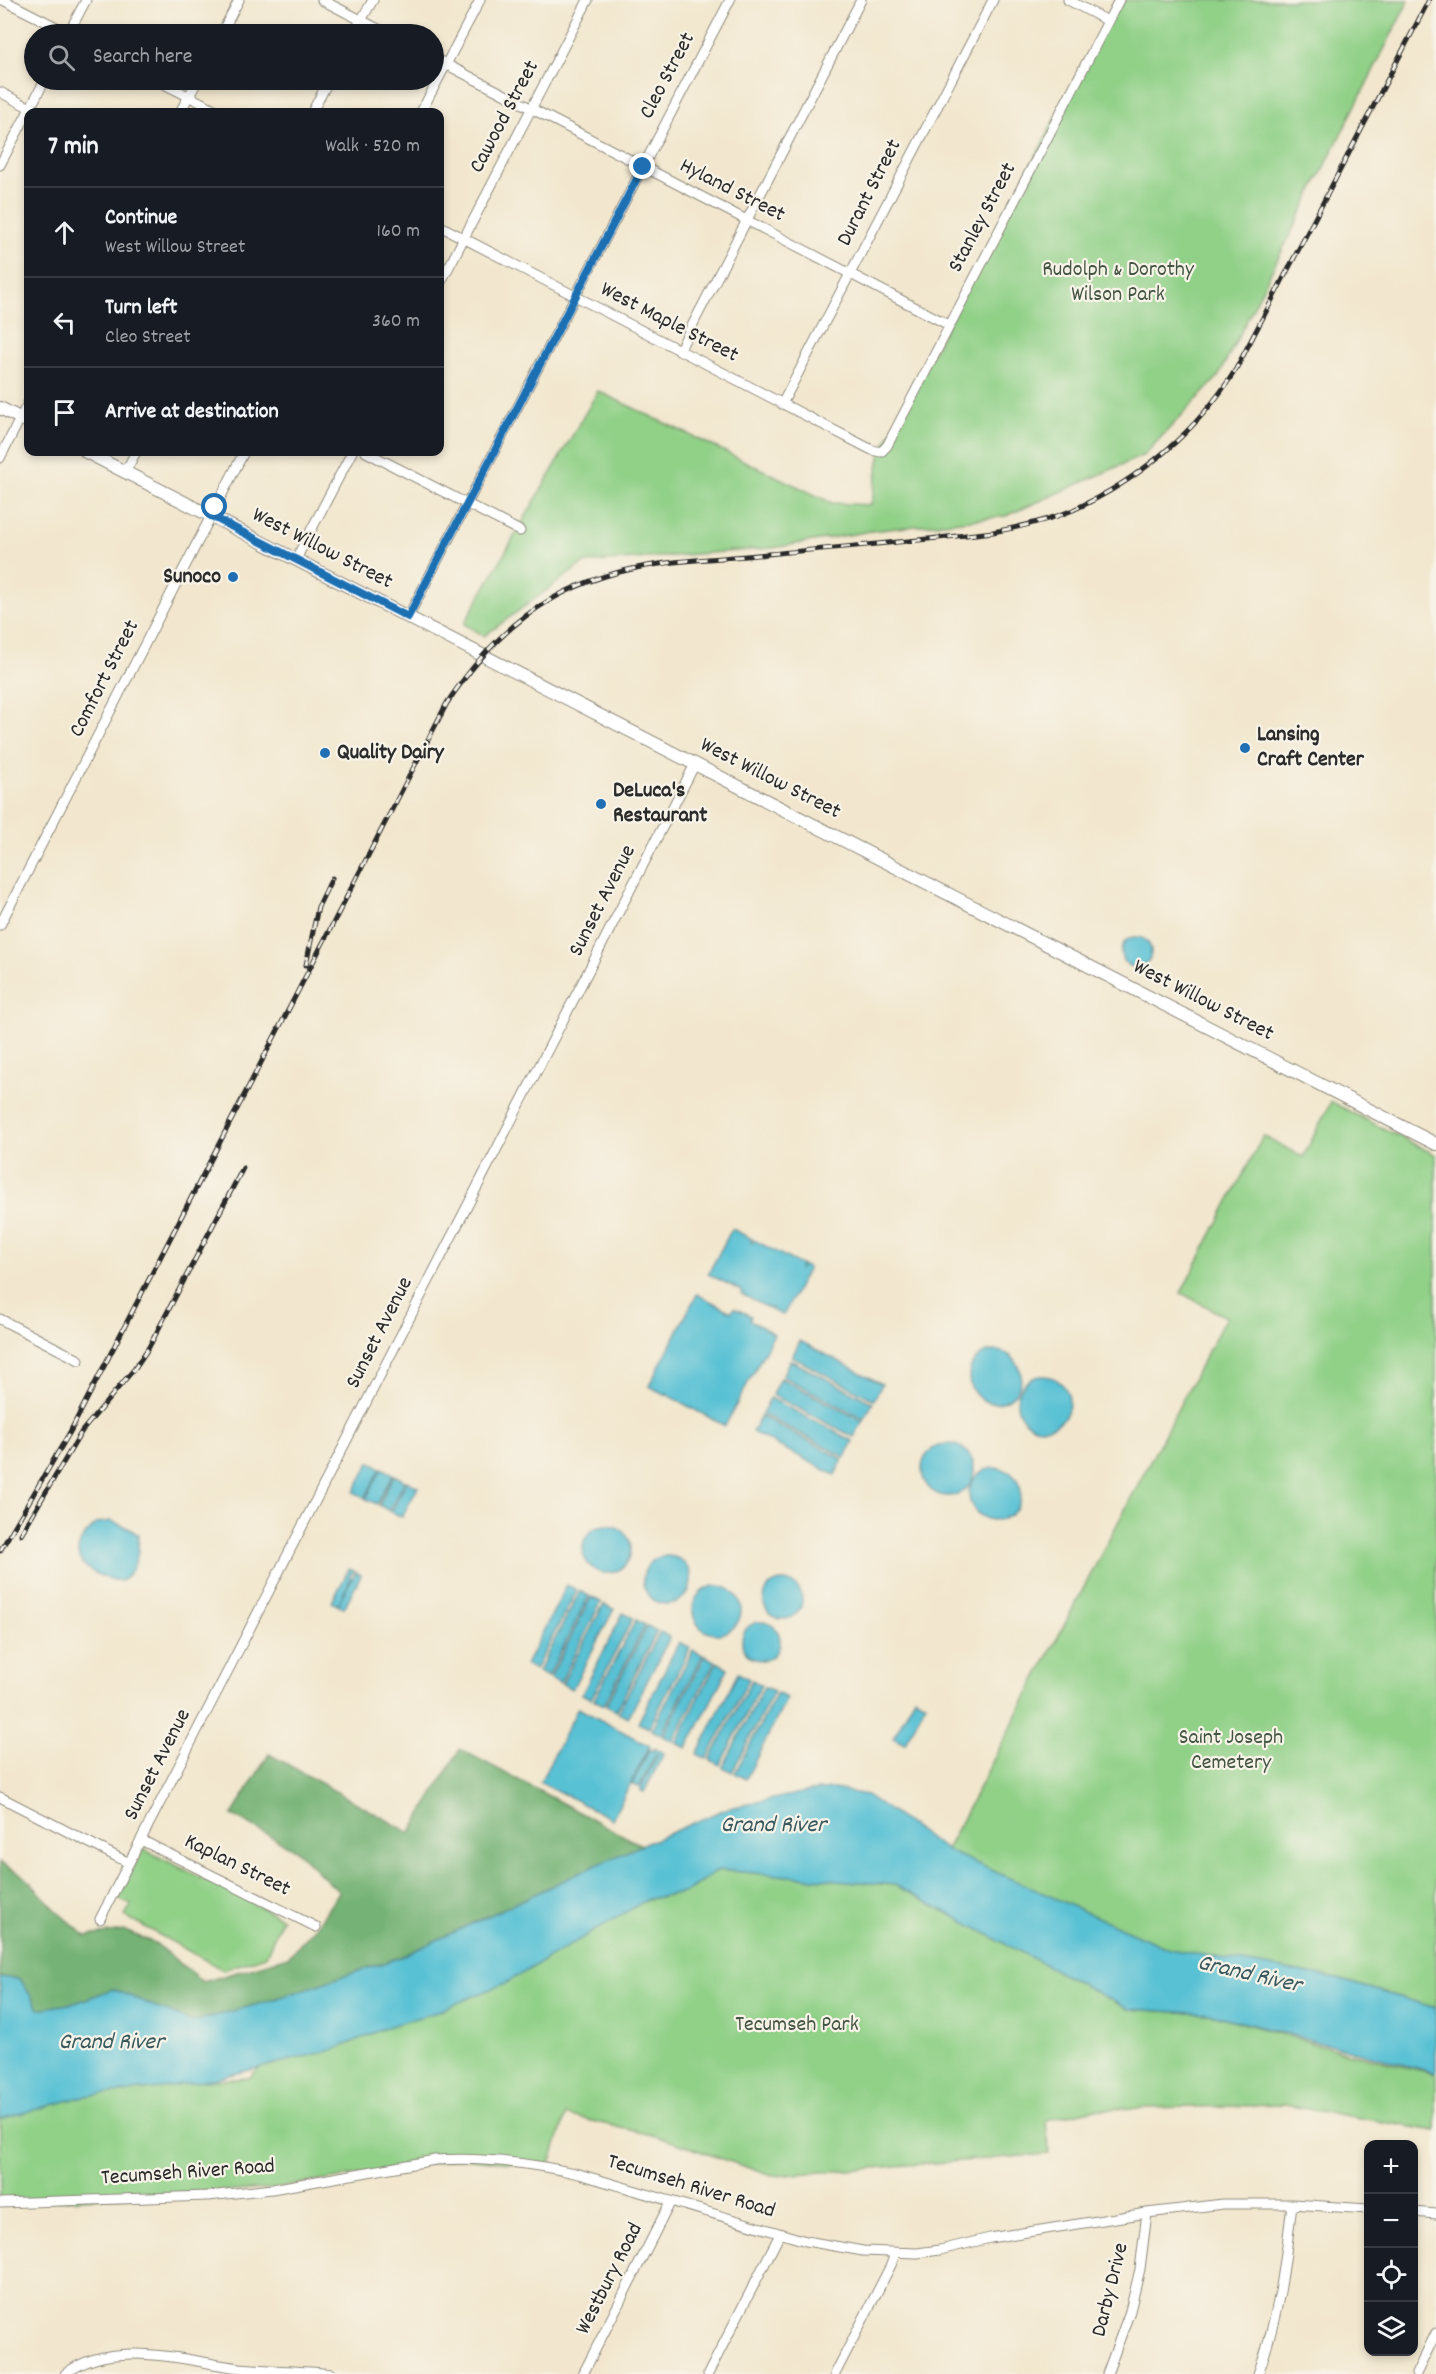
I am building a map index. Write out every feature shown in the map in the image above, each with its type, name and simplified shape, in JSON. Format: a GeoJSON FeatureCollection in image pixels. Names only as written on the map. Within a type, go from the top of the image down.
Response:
{"type":"FeatureCollection","features":[{"type":"Feature","properties":{"kind":"street"},"geometry":{"type":"LineString","coordinates":[[3,0],[50,24]]}},
{"type":"Feature","properties":{"kind":"street"},"geometry":{"type":"LineString","coordinates":[[74,24],[86,0]]}},
{"type":"Feature","properties":{"kind":"street"},"geometry":{"type":"LineString","coordinates":[[226,24],[239,0]]}},
{"type":"Feature","properties":{"kind":"street"},"geometry":{"type":"LineString","coordinates":[[322,0],[368,24]]}},
{"type":"Feature","properties":{"kind":"street"},"geometry":{"type":"LineString","coordinates":[[358,24],[372,0]]}},
{"type":"Feature","properties":{"kind":"street"},"geometry":{"type":"LineString","coordinates":[[444,68],[480,0]]}},
{"type":"Feature","properties":{"kind":"street","name":"Cawood Street"},"geometry":{"type":"LineString","coordinates":[[444,276],[588,0]]}},
{"type":"Feature","properties":{"kind":"street","name":"Cleo Street"},"geometry":{"type":"LineString","coordinates":[[408,617],[730,0]]}},
{"type":"Feature","properties":{"kind":"street"},"geometry":{"type":"LineString","coordinates":[[679,351],[861,0]]}},
{"type":"Feature","properties":{"kind":"street","name":"Durant Street"},"geometry":{"type":"LineString","coordinates":[[782,404],[993,0]]}},
{"type":"Feature","properties":{"kind":"street"},"geometry":{"type":"LineString","coordinates":[[1068,0],[1108,21]]}},
{"type":"Feature","properties":{"kind":"street","name":"Stanley Street"},"geometry":{"type":"LineString","coordinates":[[881,453],[887,446],[1119,0]]}},
{"type":"Feature","properties":{"kind":"street","name":"Hyland Street"},"geometry":{"type":"LineString","coordinates":[[446,64],[950,325]]}},
{"type":"Feature","properties":{"kind":"street"},"geometry":{"type":"LineString","coordinates":[[0,92],[30,108],[40,90]]}},
{"type":"Feature","properties":{"kind":"street"},"geometry":{"type":"LineString","coordinates":[[177,90],[212,108]]}},
{"type":"Feature","properties":{"kind":"street"},"geometry":{"type":"LineString","coordinates":[[182,108],[192,90]]}},
{"type":"Feature","properties":{"kind":"street"},"geometry":{"type":"LineString","coordinates":[[314,108],[324,90]]}},
{"type":"Feature","properties":{"kind":"street"},"geometry":{"type":"LineString","coordinates":[[423,108],[432,90]]}},
{"type":"Feature","properties":{"kind":"street"},"geometry":{"type":"LineString","coordinates":[[0,165],[24,119]]}},
{"type":"Feature","properties":{"kind":"street","name":"West Maple Street"},"geometry":{"type":"LineString","coordinates":[[444,228],[881,453]]}},
{"type":"Feature","properties":{"kind":"street"},"geometry":{"type":"LineString","coordinates":[[0,408],[24,420],[0,458]]}},
{"type":"Feature","properties":{"kind":"street","name":"West Willow Street"},"geometry":{"type":"LineString","coordinates":[[94,456],[1436,1144]]}},
{"type":"Feature","properties":{"kind":"street"},"geometry":{"type":"LineString","coordinates":[[125,472],[134,456]]}},
{"type":"Feature","properties":{"kind":"street","name":"Comfort Street"},"geometry":{"type":"LineString","coordinates":[[0,925],[242,456]]}},
{"type":"Feature","properties":{"kind":"street"},"geometry":{"type":"LineString","coordinates":[[296,560],[350,456]]}},
{"type":"Feature","properties":{"kind":"street"},"geometry":{"type":"LineString","coordinates":[[374,456],[520,531]]}},
{"type":"Feature","properties":{"kind":"street","name":"Sunset Avenue"},"geometry":{"type":"LineString","coordinates":[[100,1919],[695,764]]}},
{"type":"Feature","properties":{"kind":"street"},"geometry":{"type":"LineString","coordinates":[[0,1319],[79,1360]]}},
{"type":"Feature","properties":{"kind":"street"},"geometry":{"type":"LineString","coordinates":[[0,1797],[129,1863]]}},
{"type":"Feature","properties":{"kind":"street","name":"Kaplan Street"},"geometry":{"type":"LineString","coordinates":[[141,1840],[316,1927]]}},
{"type":"Feature","properties":{"kind":"street","name":"Tecumseh River Road"},"geometry":{"type":"LineString","coordinates":[[0,2203],[208,2196],[272,2188],[435,2160],[462,2158],[549,2167],[780,2234],[834,2247],[895,2253],[940,2250],[990,2238],[1147,2213],[1223,2204],[1292,2204],[1364,2209]]}},
{"type":"Feature","properties":{"kind":"street","name":"Westbury Road"},"geometry":{"type":"LineString","coordinates":[[583,2374],[671,2201]]}},
{"type":"Feature","properties":{"kind":"street"},"geometry":{"type":"LineString","coordinates":[[1258,2374],[1271,2337],[1279,2304],[1292,2204]]}},
{"type":"Feature","properties":{"kind":"street"},"geometry":{"type":"LineString","coordinates":[[1418,2212],[1436,2214]]}},
{"type":"Feature","properties":{"kind":"street","name":"Darby Drive"},"geometry":{"type":"LineString","coordinates":[[1107,2374],[1130,2311],[1140,2269],[1147,2213]]}},
{"type":"Feature","properties":{"kind":"street"},"geometry":{"type":"LineString","coordinates":[[708,2374],[780,2234]]}},
{"type":"Feature","properties":{"kind":"street"},"geometry":{"type":"LineString","coordinates":[[835,2374],[895,2253]]}},
{"type":"Feature","properties":{"kind":"street"},"geometry":{"type":"LineString","coordinates":[[1416,2374],[1436,2333]]}},
{"type":"Feature","properties":{"kind":"street"},"geometry":{"type":"LineString","coordinates":[[65,2374],[82,2363],[109,2354],[148,2355],[242,2371],[332,2374]]}},
{"type":"Feature","properties":{"kind":"green space","name":"Rudolph & Dorothy Wilson Park"},"geometry":{"type":"Polygon","coordinates":[[[1117,0],[1409,0],[1218,377],[1144,455],[1006,516],[871,531],[773,548],[584,563],[484,636],[464,624],[598,391],[832,503],[871,505],[881,452],[1117,0]]]}},
{"type":"Feature","properties":{"kind":"green space","name":"Saint Joseph Cemetery"},"geometry":{"type":"Polygon","coordinates":[[[1331,1102],[1436,1155],[1436,2008],[1338,1979],[1169,1949],[946,1850],[1226,1317],[1181,1293],[1263,1136],[1303,1157],[1331,1102]]]}},
{"type":"Feature","properties":{"kind":"green space"},"geometry":{"type":"Polygon","coordinates":[[[460,1749],[643,1846],[592,1867],[401,1957],[266,2002],[192,2022],[113,1989],[75,2003],[39,2009],[20,1979],[0,1977],[0,1863],[24,1876],[61,1915],[86,1936],[125,1931],[155,1943],[203,1982],[288,1957],[316,1927],[339,1892],[297,1851],[232,1815],[269,1754],[410,1833],[460,1749]]]}},
{"type":"Feature","properties":{"kind":"green space"},"geometry":{"type":"Polygon","coordinates":[[[143,1849],[282,1918],[266,1956],[223,1970],[125,1916],[131,1905],[118,1899],[143,1849]]]}},
{"type":"Feature","properties":{"kind":"green space","name":"Tecumseh Park"},"geometry":{"type":"Polygon","coordinates":[[[719,1870],[895,1885],[1128,2009],[1211,2014],[1344,2052],[1436,2074],[1436,2131],[1284,2105],[1096,2109],[1046,2120],[1049,2154],[772,2176],[656,2136],[566,2115],[549,2167],[462,2158],[272,2189],[0,2203],[0,2104],[134,2085],[249,2078],[282,2046],[648,1899],[684,1893],[719,1870]]]}},
{"type":"Feature","properties":{"kind":"water"},"geometry":{"type":"Polygon","coordinates":[[[1136,937],[1147,941],[1151,952],[1147,963],[1136,967],[1125,963],[1121,952],[1125,941],[1136,937]]]}},
{"type":"Feature","properties":{"kind":"water"},"geometry":{"type":"Polygon","coordinates":[[[732,1229],[752,1239],[751,1242],[753,1243],[754,1240],[801,1265],[799,1271],[802,1265],[808,1268],[784,1314],[771,1310],[772,1308],[741,1294],[742,1291],[708,1274],[732,1229]]]}},
{"type":"Feature","properties":{"kind":"water"},"geometry":{"type":"Polygon","coordinates":[[[697,1294],[731,1312],[734,1308],[751,1316],[750,1320],[774,1334],[725,1426],[667,1395],[668,1392],[666,1395],[649,1386],[697,1294]]]}},
{"type":"Feature","properties":{"kind":"water"},"geometry":{"type":"Polygon","coordinates":[[[800,1341],[882,1384],[874,1400],[792,1357],[800,1341]]]}},
{"type":"Feature","properties":{"kind":"water"},"geometry":{"type":"Polygon","coordinates":[[[995,1351],[1005,1353],[1013,1359],[1019,1367],[1021,1377],[1019,1387],[1013,1395],[1005,1401],[995,1403],[985,1401],[977,1395],[971,1387],[969,1377],[971,1367],[977,1359],[985,1353],[995,1351]]]}},
{"type":"Feature","properties":{"kind":"water"},"geometry":{"type":"Polygon","coordinates":[[[790,1360],[873,1403],[864,1419],[782,1376],[790,1360]]]}},
{"type":"Feature","properties":{"kind":"water"},"geometry":{"type":"Polygon","coordinates":[[[1043,1376],[1053,1378],[1061,1384],[1067,1392],[1069,1402],[1067,1412],[1061,1420],[1053,1426],[1043,1428],[1033,1426],[1025,1420],[1019,1412],[1017,1402],[1019,1392],[1025,1384],[1033,1378],[1043,1376]]]}},
{"type":"Feature","properties":{"kind":"water"},"geometry":{"type":"Polygon","coordinates":[[[780,1378],[863,1421],[854,1437],[772,1395],[780,1378]]]}},
{"type":"Feature","properties":{"kind":"water"},"geometry":{"type":"Polygon","coordinates":[[[770,1398],[853,1441],[845,1457],[762,1414],[770,1398]]]}},
{"type":"Feature","properties":{"kind":"water"},"geometry":{"type":"Polygon","coordinates":[[[761,1416],[843,1459],[835,1475],[752,1432],[761,1416]]]}},
{"type":"Feature","properties":{"kind":"water"},"geometry":{"type":"Polygon","coordinates":[[[948,1444],[958,1446],[966,1452],[972,1460],[974,1470],[972,1480],[966,1488],[958,1494],[948,1496],[938,1494],[930,1488],[924,1480],[922,1470],[924,1460],[930,1452],[938,1446],[948,1444]]]}},
{"type":"Feature","properties":{"kind":"water"},"geometry":{"type":"Polygon","coordinates":[[[370,1462],[381,1468],[365,1498],[354,1492],[370,1462]]]}},
{"type":"Feature","properties":{"kind":"water"},"geometry":{"type":"Polygon","coordinates":[[[382,1468],[393,1474],[377,1504],[366,1499],[382,1468]]]}},
{"type":"Feature","properties":{"kind":"water"},"geometry":{"type":"Polygon","coordinates":[[[995,1468],[1005,1470],[1013,1476],[1019,1484],[1021,1494],[1019,1504],[1013,1512],[1005,1518],[995,1520],[985,1518],[977,1512],[971,1504],[969,1494],[971,1484],[977,1476],[985,1470],[995,1468]]]}},
{"type":"Feature","properties":{"kind":"water"},"geometry":{"type":"Polygon","coordinates":[[[394,1475],[405,1481],[389,1511],[379,1505],[394,1475]]]}},
{"type":"Feature","properties":{"kind":"water"},"geometry":{"type":"Polygon","coordinates":[[[407,1481],[418,1487],[402,1517],[391,1512],[407,1481]]]}},
{"type":"Feature","properties":{"kind":"water"},"geometry":{"type":"Polygon","coordinates":[[[111,1521],[138,1535],[136,1560],[131,1572],[122,1581],[92,1571],[85,1566],[78,1554],[84,1536],[97,1523],[111,1521]]]}},
{"type":"Feature","properties":{"kind":"water"},"geometry":{"type":"Polygon","coordinates":[[[602,1525],[612,1525],[624,1532],[631,1544],[631,1554],[624,1566],[612,1573],[602,1573],[587,1562],[583,1554],[583,1544],[594,1529],[602,1525]]]}},
{"type":"Feature","properties":{"kind":"water"},"geometry":{"type":"Polygon","coordinates":[[[662,1556],[672,1556],[684,1563],[691,1575],[691,1585],[684,1597],[672,1604],[662,1604],[647,1593],[643,1585],[643,1575],[654,1560],[662,1556]]]}},
{"type":"Feature","properties":{"kind":"water"},"geometry":{"type":"Polygon","coordinates":[[[349,1569],[354,1571],[340,1600],[356,1572],[361,1575],[344,1608],[339,1606],[340,1601],[337,1605],[332,1602],[349,1569]]]}},
{"type":"Feature","properties":{"kind":"water"},"geometry":{"type":"Polygon","coordinates":[[[783,1581],[797,1586],[802,1600],[797,1614],[783,1619],[769,1614],[764,1600],[769,1586],[783,1581]]]}},
{"type":"Feature","properties":{"kind":"water"},"geometry":{"type":"Polygon","coordinates":[[[567,1585],[577,1590],[535,1670],[526,1665],[567,1585]]]}},
{"type":"Feature","properties":{"kind":"water"},"geometry":{"type":"Polygon","coordinates":[[[712,1586],[722,1586],[734,1593],[741,1605],[741,1615],[734,1627],[722,1634],[712,1634],[697,1623],[693,1615],[693,1605],[704,1590],[712,1586]]]}},
{"type":"Feature","properties":{"kind":"water"},"geometry":{"type":"Polygon","coordinates":[[[580,1591],[589,1596],[548,1677],[538,1672],[580,1591]]]}},
{"type":"Feature","properties":{"kind":"water"},"geometry":{"type":"Polygon","coordinates":[[[591,1597],[601,1602],[560,1683],[550,1678],[591,1597]]]}},
{"type":"Feature","properties":{"kind":"water"},"geometry":{"type":"Polygon","coordinates":[[[604,1604],[614,1609],[572,1689],[562,1684],[604,1604]]]}},
{"type":"Feature","properties":{"kind":"water"},"geometry":{"type":"Polygon","coordinates":[[[623,1613],[633,1618],[591,1699],[582,1694],[623,1613]]]}},
{"type":"Feature","properties":{"kind":"water"},"geometry":{"type":"Polygon","coordinates":[[[636,1620],[645,1625],[604,1705],[594,1700],[636,1620]]]}},
{"type":"Feature","properties":{"kind":"water"},"geometry":{"type":"Polygon","coordinates":[[[761,1622],[775,1627],[780,1641],[775,1655],[761,1660],[747,1655],[742,1641],[747,1627],[761,1622]]]}},
{"type":"Feature","properties":{"kind":"water"},"geometry":{"type":"Polygon","coordinates":[[[647,1626],[657,1631],[616,1711],[606,1706],[647,1626]]]}},
{"type":"Feature","properties":{"kind":"water"},"geometry":{"type":"Polygon","coordinates":[[[660,1632],[670,1637],[628,1718],[618,1713],[660,1632]]]}},
{"type":"Feature","properties":{"kind":"water"},"geometry":{"type":"Polygon","coordinates":[[[679,1642],[690,1648],[649,1728],[638,1723],[679,1642]]]}},
{"type":"Feature","properties":{"kind":"water"},"geometry":{"type":"Polygon","coordinates":[[[693,1650],[703,1655],[661,1735],[652,1730],[693,1650]]]}},
{"type":"Feature","properties":{"kind":"water"},"geometry":{"type":"Polygon","coordinates":[[[705,1656],[715,1661],[673,1741],[663,1736],[705,1656]]]}},
{"type":"Feature","properties":{"kind":"water"},"geometry":{"type":"Polygon","coordinates":[[[717,1662],[728,1668],[687,1748],[676,1743],[717,1662]]]}},
{"type":"Feature","properties":{"kind":"water"},"geometry":{"type":"Polygon","coordinates":[[[738,1673],[749,1679],[707,1759],[697,1754],[738,1673]]]}},
{"type":"Feature","properties":{"kind":"water"},"geometry":{"type":"Polygon","coordinates":[[[752,1680],[761,1685],[720,1765],[710,1760],[752,1680]]]}},
{"type":"Feature","properties":{"kind":"water"},"geometry":{"type":"Polygon","coordinates":[[[764,1687],[774,1691],[732,1772],[723,1767],[764,1687]]]}},
{"type":"Feature","properties":{"kind":"water"},"geometry":{"type":"Polygon","coordinates":[[[777,1693],[787,1698],[746,1779],[735,1773],[777,1693]]]}},
{"type":"Feature","properties":{"kind":"water"},"geometry":{"type":"Polygon","coordinates":[[[915,1697],[926,1703],[905,1744],[893,1738],[915,1697]]]}},
{"type":"Feature","properties":{"kind":"water"},"geometry":{"type":"Polygon","coordinates":[[[578,1708],[650,1746],[612,1819],[540,1782],[578,1708]]]}},
{"type":"Feature","properties":{"kind":"water"},"geometry":{"type":"Polygon","coordinates":[[[655,1748],[664,1753],[644,1792],[641,1791],[641,1787],[658,1754],[639,1787],[632,1784],[650,1749],[654,1751],[655,1748]]]}},
{"type":"Feature","properties":{"kind":"water","name":"Grand River"},"geometry":{"type":"Polygon","coordinates":[[[834,1789],[867,1795],[946,1850],[1169,1949],[1338,1979],[1436,2008],[1436,2073],[1211,2014],[1128,2009],[895,1885],[719,1870],[684,1893],[648,1899],[506,1983],[433,2013],[390,2026],[336,2049],[171,2087],[85,2096],[0,2119],[0,1977],[20,1979],[39,2009],[75,2003],[113,1989],[192,2022],[266,2002],[401,1957],[592,1867],[725,1809],[810,1791],[834,1789]]]}},
{"type":"Feature","properties":{"kind":"railway"},"geometry":{"type":"LineString","coordinates":[[0,1551],[70,1432],[447,703],[484,655],[526,616],[574,588],[602,577],[665,563],[993,532],[1023,526],[1073,510],[1144,469],[1165,452],[1204,413],[1236,369],[1429,0]]}},
{"type":"Feature","properties":{"kind":"railway"},"geometry":{"type":"LineString","coordinates":[[306,965],[318,907],[332,878]]}},
{"type":"Feature","properties":{"kind":"railway"},"geometry":{"type":"LineString","coordinates":[[21,1534],[82,1431],[135,1368],[149,1347],[243,1168]]}},
{"type":"Feature","properties":{"kind":"place","name":"Sunoco"},"geometry":{"type":"Point","coordinates":[233,577]}},
{"type":"Feature","properties":{"kind":"place","name":"Lansing Craft Center"},"geometry":{"type":"Point","coordinates":[1245,748]}},
{"type":"Feature","properties":{"kind":"place","name":"Quality Dairy"},"geometry":{"type":"Point","coordinates":[325,753]}},
{"type":"Feature","properties":{"kind":"place","name":"DeLuca's Restaurant"},"geometry":{"type":"Point","coordinates":[601,804]}},
{"type":"Feature","properties":{"kind":"route"},"geometry":{"type":"LineString","coordinates":[[215,507],[211,516],[408,617],[643,167]]}}]}
